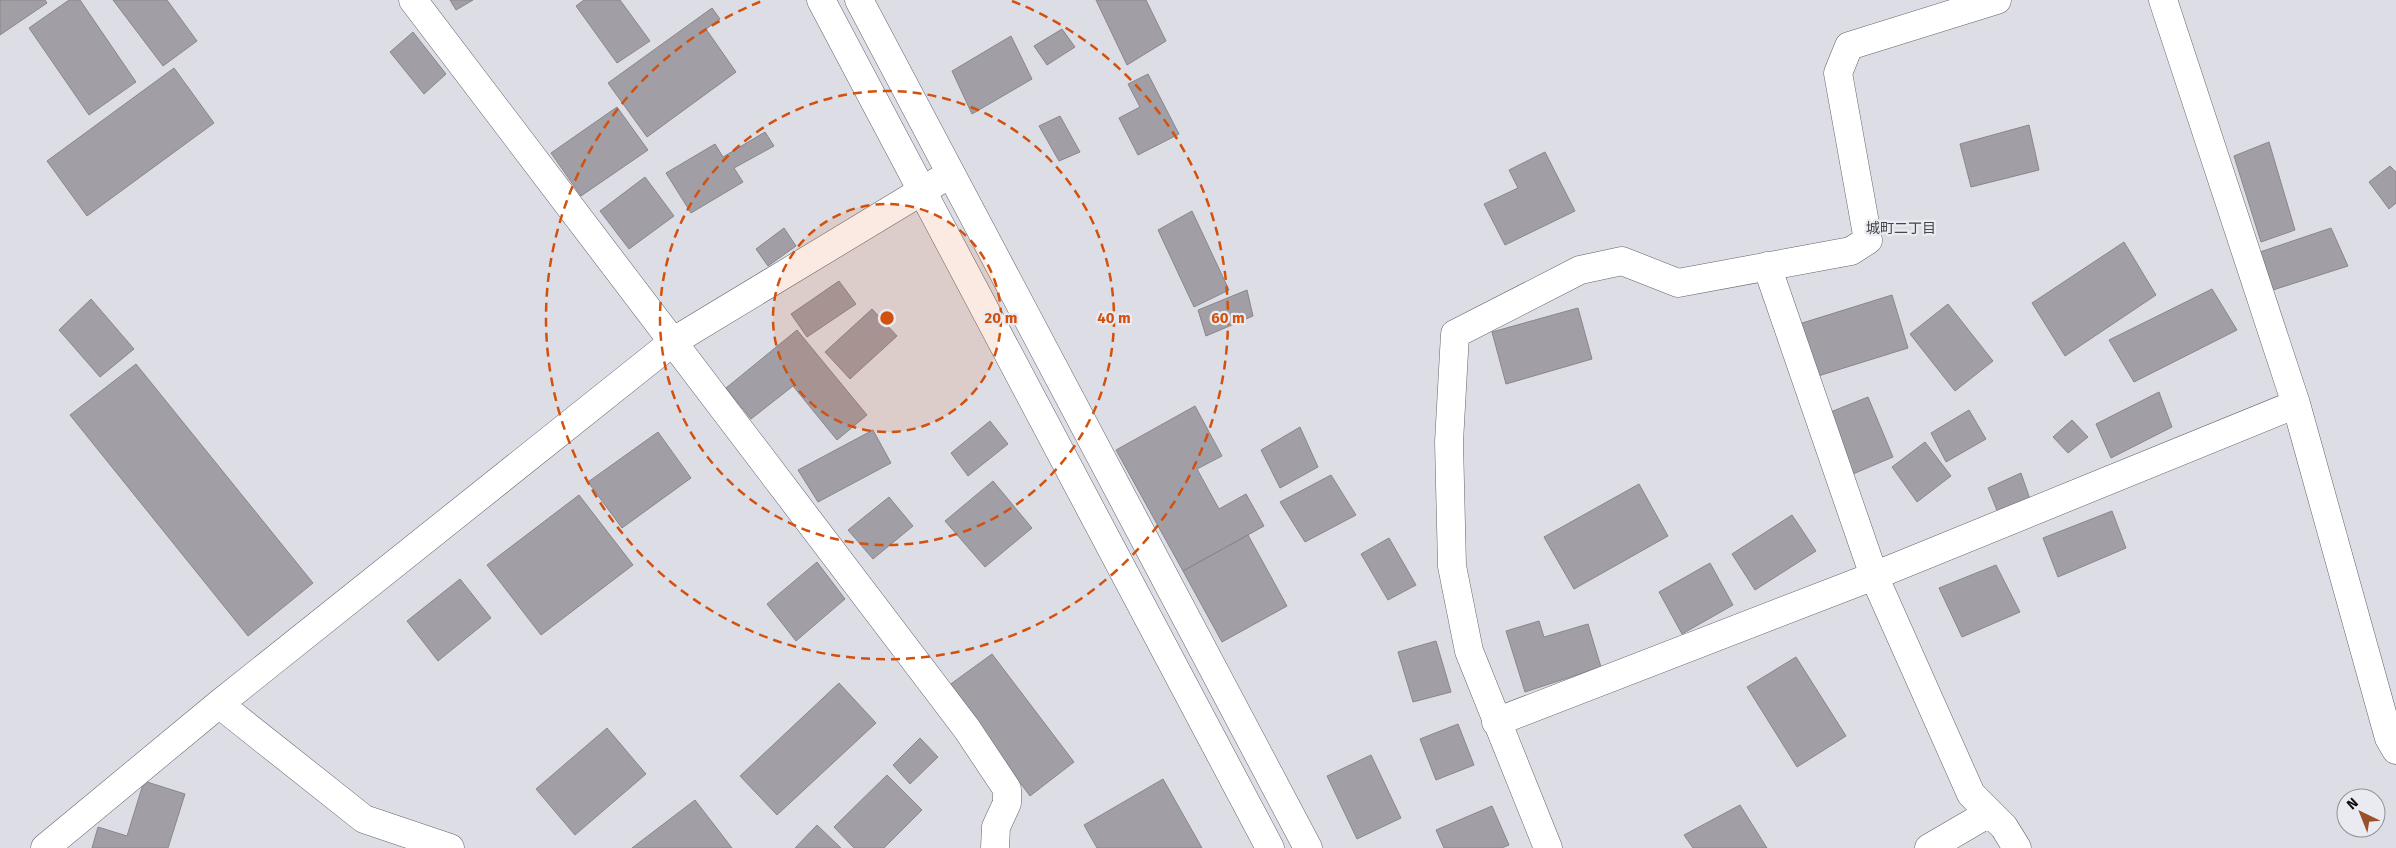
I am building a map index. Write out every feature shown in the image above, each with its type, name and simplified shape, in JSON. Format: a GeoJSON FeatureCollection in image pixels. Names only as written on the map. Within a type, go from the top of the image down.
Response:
{"type":"FeatureCollection","features":[{"type":"Feature","properties":{"kind":"street"},"geometry":{"type":"LineString","coordinates":[[413,0],[674,341],[966,728],[1007,789],[1007,804],[996,827],[995,848]]}},
{"type":"Feature","properties":{"kind":"street"},"geometry":{"type":"LineString","coordinates":[[821,0],[1270,848]]}},
{"type":"Feature","properties":{"kind":"street"},"geometry":{"type":"LineString","coordinates":[[859,0],[1308,848]]}},
{"type":"Feature","properties":{"kind":"street"},"geometry":{"type":"LineString","coordinates":[[1548,848],[1469,652],[1452,566],[1448,442],[1455,334],[1580,270],[1622,261],[1678,283],[1851,250],[1868,240],[1838,73],[1849,46],[1997,0]]}},
{"type":"Feature","properties":{"kind":"street"},"geometry":{"type":"LineString","coordinates":[[2163,0],[2296,404],[2394,741]]}},
{"type":"Feature","properties":{"kind":"street"},"geometry":{"type":"LineString","coordinates":[[45,848],[220,704],[674,341],[950,174]]}},
{"type":"Feature","properties":{"kind":"street"},"geometry":{"type":"LineString","coordinates":[[1767,266],[1874,576],[1971,794],[2004,827],[2017,848]]}},
{"type":"Feature","properties":{"kind":"street"},"geometry":{"type":"LineString","coordinates":[[1496,722],[1874,576],[2296,404]]}},
{"type":"Feature","properties":{"kind":"street"},"geometry":{"type":"LineString","coordinates":[[220,704],[364,819],[450,848]]}},
{"type":"Feature","properties":{"kind":"street"},"geometry":{"type":"LineString","coordinates":[[1929,848],[1990,813]]}},
{"type":"Feature","properties":{"kind":"building"},"geometry":{"type":"Polygon","coordinates":[[[0,0],[45,0],[47,3],[0,35],[0,0]]]}},
{"type":"Feature","properties":{"kind":"building"},"geometry":{"type":"Polygon","coordinates":[[[69,0],[80,0],[136,82],[89,115],[29,28],[69,0]]]}},
{"type":"Feature","properties":{"kind":"building"},"geometry":{"type":"Polygon","coordinates":[[[113,0],[167,0],[197,41],[163,66],[113,0]]]}},
{"type":"Feature","properties":{"kind":"building"},"geometry":{"type":"Polygon","coordinates":[[[450,0],[473,0],[456,10],[450,0]]]}},
{"type":"Feature","properties":{"kind":"building"},"geometry":{"type":"Polygon","coordinates":[[[584,0],[620,0],[650,41],[617,63],[576,6],[584,0]]]}},
{"type":"Feature","properties":{"kind":"building"},"geometry":{"type":"Polygon","coordinates":[[[1096,0],[1146,0],[1166,41],[1127,65],[1096,0]]]}},
{"type":"Feature","properties":{"kind":"building"},"geometry":{"type":"Polygon","coordinates":[[[712,8],[720,19],[706,29],[736,72],[647,137],[608,83],[712,8]]]}},
{"type":"Feature","properties":{"kind":"building"},"geometry":{"type":"Polygon","coordinates":[[[1062,29],[1075,47],[1047,65],[1034,46],[1062,29]]]}},
{"type":"Feature","properties":{"kind":"building"},"geometry":{"type":"Polygon","coordinates":[[[413,32],[446,74],[424,94],[390,52],[413,32]]]}},
{"type":"Feature","properties":{"kind":"building"},"geometry":{"type":"Polygon","coordinates":[[[1011,36],[1032,79],[972,114],[952,71],[1011,36]]]}},
{"type":"Feature","properties":{"kind":"building"},"geometry":{"type":"Polygon","coordinates":[[[174,68],[214,123],[87,216],[47,161],[174,68]]]}},
{"type":"Feature","properties":{"kind":"building"},"geometry":{"type":"Polygon","coordinates":[[[1148,74],[1179,134],[1138,155],[1119,118],[1140,107],[1128,84],[1148,74]]]}},
{"type":"Feature","properties":{"kind":"building"},"geometry":{"type":"Polygon","coordinates":[[[617,107],[648,150],[581,196],[551,153],[617,107]]]}},
{"type":"Feature","properties":{"kind":"building"},"geometry":{"type":"Polygon","coordinates":[[[1060,116],[1080,152],[1059,161],[1039,126],[1060,116]]]}},
{"type":"Feature","properties":{"kind":"building"},"geometry":{"type":"Polygon","coordinates":[[[2029,125],[2039,170],[1971,187],[1960,144],[2029,125]]]}},
{"type":"Feature","properties":{"kind":"building"},"geometry":{"type":"Polygon","coordinates":[[[765,132],[774,146],[734,168],[743,182],[691,213],[666,173],[715,144],[723,157],[765,132]]]}},
{"type":"Feature","properties":{"kind":"building"},"geometry":{"type":"Polygon","coordinates":[[[2269,142],[2295,230],[2261,242],[2234,156],[2269,142]]]}},
{"type":"Feature","properties":{"kind":"building"},"geometry":{"type":"Polygon","coordinates":[[[1545,152],[1575,211],[1505,245],[1484,204],[1518,188],[1509,170],[1545,152]]]}},
{"type":"Feature","properties":{"kind":"building"},"geometry":{"type":"Polygon","coordinates":[[[2390,166],[2396,172],[2396,203],[2389,209],[2369,182],[2390,166]]]}},
{"type":"Feature","properties":{"kind":"building"},"geometry":{"type":"Polygon","coordinates":[[[645,177],[674,216],[629,249],[600,211],[645,177]]]}},
{"type":"Feature","properties":{"kind":"building"},"geometry":{"type":"Polygon","coordinates":[[[1192,211],[1229,290],[1194,307],[1158,230],[1192,211]]]}},
{"type":"Feature","properties":{"kind":"building"},"geometry":{"type":"Polygon","coordinates":[[[784,228],[796,246],[768,266],[756,249],[784,228]]]}},
{"type":"Feature","properties":{"kind":"building"},"geometry":{"type":"Polygon","coordinates":[[[2331,228],[2348,266],[2273,290],[2257,253],[2331,228]]]}},
{"type":"Feature","properties":{"kind":"building"},"geometry":{"type":"Polygon","coordinates":[[[2124,242],[2156,295],[2065,356],[2032,303],[2124,242]]]}},
{"type":"Feature","properties":{"kind":"building"},"geometry":{"type":"Polygon","coordinates":[[[839,281],[856,304],[807,337],[791,314],[839,281]]]}},
{"type":"Feature","properties":{"kind":"building"},"geometry":{"type":"Polygon","coordinates":[[[2212,289],[2237,330],[2134,382],[2109,340],[2212,289]]]}},
{"type":"Feature","properties":{"kind":"building"},"geometry":{"type":"Polygon","coordinates":[[[1247,290],[1253,316],[1206,336],[1198,310],[1247,290]]]}},
{"type":"Feature","properties":{"kind":"building"},"geometry":{"type":"Polygon","coordinates":[[[1892,295],[1908,348],[1815,377],[1799,324],[1892,295]]]}},
{"type":"Feature","properties":{"kind":"building"},"geometry":{"type":"Polygon","coordinates":[[[91,299],[134,349],[100,377],[59,330],[91,299]]]}},
{"type":"Feature","properties":{"kind":"building"},"geometry":{"type":"Polygon","coordinates":[[[1948,304],[1993,361],[1955,391],[1910,334],[1948,304]]]}},
{"type":"Feature","properties":{"kind":"building"},"geometry":{"type":"Polygon","coordinates":[[[1578,308],[1592,359],[1506,384],[1492,332],[1578,308]]]}},
{"type":"Feature","properties":{"kind":"building"},"geometry":{"type":"Polygon","coordinates":[[[872,309],[897,336],[850,379],[825,352],[872,309]]]}},
{"type":"Feature","properties":{"kind":"building"},"geometry":{"type":"Polygon","coordinates":[[[797,330],[867,415],[837,440],[793,386],[751,419],[726,388],[797,330]]]}},
{"type":"Feature","properties":{"kind":"building"},"geometry":{"type":"Polygon","coordinates":[[[136,364],[313,583],[248,636],[70,415],[136,364]]]}},
{"type":"Feature","properties":{"kind":"building"},"geometry":{"type":"Polygon","coordinates":[[[2159,392],[2172,427],[2111,458],[2096,424],[2159,392]]]}},
{"type":"Feature","properties":{"kind":"building"},"geometry":{"type":"Polygon","coordinates":[[[1868,397],[1893,457],[1853,474],[1828,413],[1868,397]]]}},
{"type":"Feature","properties":{"kind":"building"},"geometry":{"type":"Polygon","coordinates":[[[1195,406],[1222,456],[1197,469],[1219,509],[1246,494],[1264,526],[1183,571],[1116,450],[1195,406]]]}},
{"type":"Feature","properties":{"kind":"building"},"geometry":{"type":"Polygon","coordinates":[[[1969,410],[1986,439],[1946,462],[1931,433],[1969,410]]]}},
{"type":"Feature","properties":{"kind":"building"},"geometry":{"type":"Polygon","coordinates":[[[2072,420],[2088,437],[2068,453],[2053,437],[2072,420]]]}},
{"type":"Feature","properties":{"kind":"building"},"geometry":{"type":"Polygon","coordinates":[[[990,421],[1008,444],[968,476],[951,453],[990,421]]]}},
{"type":"Feature","properties":{"kind":"building"},"geometry":{"type":"Polygon","coordinates":[[[1300,427],[1318,467],[1280,488],[1261,450],[1300,427]]]}},
{"type":"Feature","properties":{"kind":"building"},"geometry":{"type":"Polygon","coordinates":[[[873,430],[891,463],[818,502],[798,470],[873,430]]]}},
{"type":"Feature","properties":{"kind":"building"},"geometry":{"type":"Polygon","coordinates":[[[658,432],[691,478],[622,528],[588,482],[658,432]]]}},
{"type":"Feature","properties":{"kind":"building"},"geometry":{"type":"Polygon","coordinates":[[[1925,442],[1951,476],[1917,502],[1892,467],[1925,442]]]}},
{"type":"Feature","properties":{"kind":"building"},"geometry":{"type":"Polygon","coordinates":[[[2021,473],[2032,505],[2000,518],[1988,488],[2021,473]]]}},
{"type":"Feature","properties":{"kind":"building"},"geometry":{"type":"Polygon","coordinates":[[[1331,475],[1356,515],[1305,542],[1280,502],[1331,475]]]}},
{"type":"Feature","properties":{"kind":"building"},"geometry":{"type":"Polygon","coordinates":[[[993,481],[1032,528],[985,567],[945,521],[993,481]]]}},
{"type":"Feature","properties":{"kind":"building"},"geometry":{"type":"Polygon","coordinates":[[[1639,484],[1668,536],[1574,589],[1544,537],[1639,484]]]}},
{"type":"Feature","properties":{"kind":"building"},"geometry":{"type":"Polygon","coordinates":[[[579,495],[633,565],[541,635],[487,565],[579,495]]]}},
{"type":"Feature","properties":{"kind":"building"},"geometry":{"type":"Polygon","coordinates":[[[889,497],[913,526],[873,559],[848,530],[889,497]]]}},
{"type":"Feature","properties":{"kind":"building"},"geometry":{"type":"Polygon","coordinates":[[[2112,511],[2126,548],[2058,577],[2043,538],[2112,511]]]}},
{"type":"Feature","properties":{"kind":"building"},"geometry":{"type":"Polygon","coordinates":[[[1792,515],[1816,551],[1755,590],[1732,554],[1792,515]]]}},
{"type":"Feature","properties":{"kind":"building"},"geometry":{"type":"Polygon","coordinates":[[[1248,535],[1287,606],[1222,642],[1183,571],[1248,535]]]}},
{"type":"Feature","properties":{"kind":"building"},"geometry":{"type":"Polygon","coordinates":[[[1389,538],[1416,585],[1388,600],[1361,554],[1389,538]]]}},
{"type":"Feature","properties":{"kind":"building"},"geometry":{"type":"Polygon","coordinates":[[[817,562],[845,599],[796,641],[767,604],[817,562]]]}},
{"type":"Feature","properties":{"kind":"building"},"geometry":{"type":"Polygon","coordinates":[[[1710,563],[1733,605],[1682,634],[1659,592],[1710,563]]]}},
{"type":"Feature","properties":{"kind":"building"},"geometry":{"type":"Polygon","coordinates":[[[1996,565],[2020,612],[1962,637],[1939,588],[1996,565]]]}},
{"type":"Feature","properties":{"kind":"building"},"geometry":{"type":"Polygon","coordinates":[[[460,579],[491,618],[438,661],[407,621],[460,579]]]}},
{"type":"Feature","properties":{"kind":"building"},"geometry":{"type":"Polygon","coordinates":[[[1539,621],[1544,637],[1588,624],[1601,667],[1525,692],[1506,631],[1539,621]]]}},
{"type":"Feature","properties":{"kind":"building"},"geometry":{"type":"Polygon","coordinates":[[[1436,641],[1451,692],[1413,702],[1398,652],[1436,641]]]}},
{"type":"Feature","properties":{"kind":"building"},"geometry":{"type":"Polygon","coordinates":[[[992,654],[1074,762],[1030,796],[948,686],[992,654]]]}},
{"type":"Feature","properties":{"kind":"building"},"geometry":{"type":"Polygon","coordinates":[[[1796,657],[1846,736],[1797,767],[1747,687],[1796,657]]]}},
{"type":"Feature","properties":{"kind":"building"},"geometry":{"type":"Polygon","coordinates":[[[839,683],[876,723],[777,815],[740,776],[839,683]]]}},
{"type":"Feature","properties":{"kind":"building"},"geometry":{"type":"Polygon","coordinates":[[[1458,724],[1474,765],[1436,780],[1420,739],[1458,724]]]}},
{"type":"Feature","properties":{"kind":"building"},"geometry":{"type":"Polygon","coordinates":[[[607,728],[646,774],[575,835],[536,789],[607,728]]]}},
{"type":"Feature","properties":{"kind":"building"},"geometry":{"type":"Polygon","coordinates":[[[920,738],[938,757],[910,784],[893,765],[920,738]]]}},
{"type":"Feature","properties":{"kind":"building"},"geometry":{"type":"Polygon","coordinates":[[[1371,755],[1401,818],[1357,839],[1327,776],[1371,755]]]}},
{"type":"Feature","properties":{"kind":"building"},"geometry":{"type":"Polygon","coordinates":[[[887,775],[922,810],[884,848],[854,848],[834,827],[887,775]]]}},
{"type":"Feature","properties":{"kind":"building"},"geometry":{"type":"Polygon","coordinates":[[[1163,779],[1202,848],[1097,848],[1084,825],[1163,779]]]}},
{"type":"Feature","properties":{"kind":"building"},"geometry":{"type":"Polygon","coordinates":[[[144,781],[185,794],[168,848],[92,848],[98,827],[127,836],[144,781]]]}},
{"type":"Feature","properties":{"kind":"building"},"geometry":{"type":"Polygon","coordinates":[[[695,800],[732,848],[632,848],[695,800]]]}},
{"type":"Feature","properties":{"kind":"building"},"geometry":{"type":"Polygon","coordinates":[[[1740,805],[1767,848],[1693,848],[1684,835],[1740,805]]]}},
{"type":"Feature","properties":{"kind":"building"},"geometry":{"type":"Polygon","coordinates":[[[1492,806],[1509,845],[1502,848],[1444,848],[1436,830],[1492,806]]]}},
{"type":"Feature","properties":{"kind":"building"},"geometry":{"type":"Polygon","coordinates":[[[817,825],[841,848],[795,848],[817,825]]]}},
{"type":"Feature","properties":{"kind":"district","name":"城町二丁目"},"geometry":{"type":"Point","coordinates":[1901,228]}}]}
